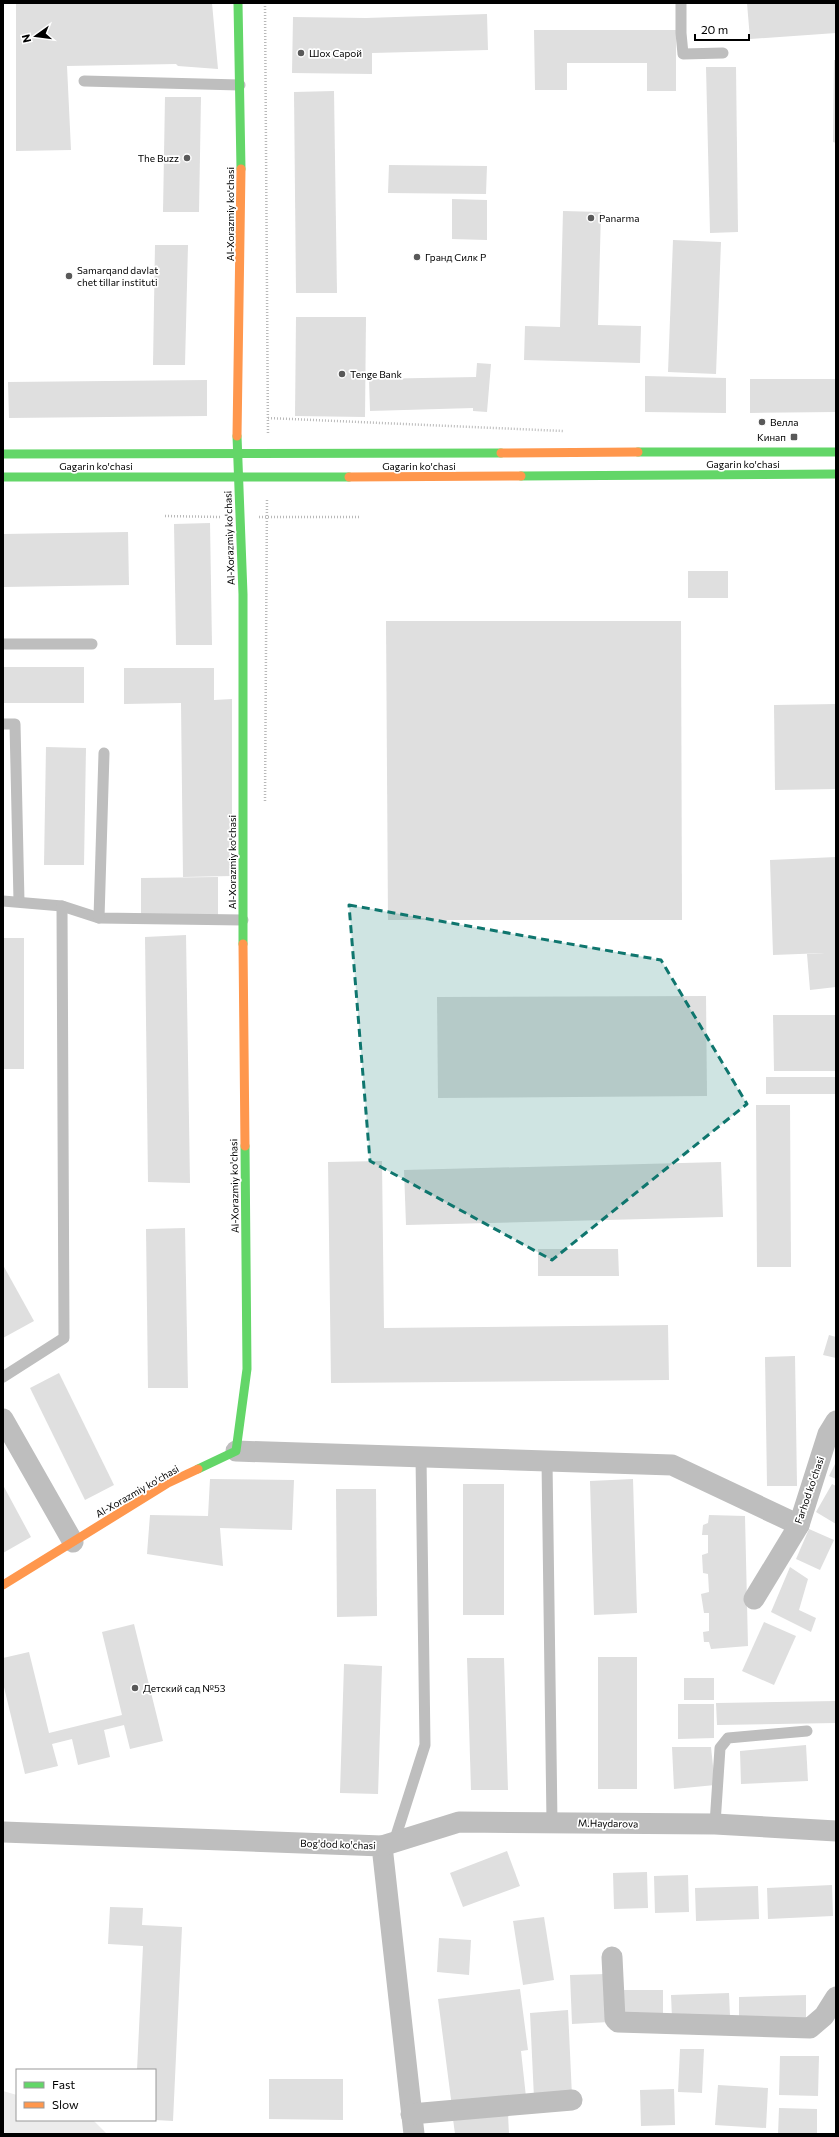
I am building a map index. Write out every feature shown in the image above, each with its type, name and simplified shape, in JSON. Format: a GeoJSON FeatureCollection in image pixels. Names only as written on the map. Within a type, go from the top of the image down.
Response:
{"type":"FeatureCollection","features":[{"type":"Feature","properties":{"kind":"street","name":"Al-Xorazmiy ko'chasi"},"geometry":{"type":"LineString","coordinates":[[3,1585],[168,1483],[236,1451],[247,1369],[243,920],[243,594],[237,452],[242,201],[238,3]]}},
{"type":"Feature","properties":{"kind":"street","name":"Gagarin ko'chasi"},"geometry":{"type":"LineString","coordinates":[[3,454],[237,452],[836,452]]}},
{"type":"Feature","properties":{"kind":"street","name":"Gagarin ko'chasi"},"geometry":{"type":"LineString","coordinates":[[3,477],[238,478],[836,474]]}},
{"type":"Feature","properties":{"kind":"street"},"geometry":{"type":"LineString","coordinates":[[3,1419],[73,1542]]}},
{"type":"Feature","properties":{"kind":"street","name":"Farhod ko'chasi"},"geometry":{"type":"LineString","coordinates":[[754,1599],[799,1525],[828,1434],[836,1421]]}},
{"type":"Feature","properties":{"kind":"street"},"geometry":{"type":"LineString","coordinates":[[236,1451],[672,1465],[799,1525]]}},
{"type":"Feature","properties":{"kind":"street","name":"M.Haydarova"},"geometry":{"type":"LineString","coordinates":[[388,1844],[459,1822],[715,1824],[836,1831]]}},
{"type":"Feature","properties":{"kind":"street","name":"Bog'dod ko'chasi"},"geometry":{"type":"LineString","coordinates":[[3,1832],[388,1844],[413,2124]]}},
{"type":"Feature","properties":{"kind":"street"},"geometry":{"type":"LineString","coordinates":[[612,1957],[615,2018],[618,2022],[810,2028],[824,2016],[836,1997]]}},
{"type":"Feature","properties":{"kind":"street"},"geometry":{"type":"LineString","coordinates":[[413,2124],[572,2100]]}},
{"type":"Feature","properties":{"kind":"lane"},"geometry":{"type":"LineString","coordinates":[[681,3],[683,54],[724,54]]}},
{"type":"Feature","properties":{"kind":"lane"},"geometry":{"type":"LineString","coordinates":[[84,81],[240,85]]}},
{"type":"Feature","properties":{"kind":"lane"},"geometry":{"type":"LineString","coordinates":[[3,644],[92,644]]}},
{"type":"Feature","properties":{"kind":"lane"},"geometry":{"type":"LineString","coordinates":[[3,724],[15,724],[18,902]]}},
{"type":"Feature","properties":{"kind":"lane"},"geometry":{"type":"LineString","coordinates":[[99,918],[104,753]]}},
{"type":"Feature","properties":{"kind":"lane"},"geometry":{"type":"LineString","coordinates":[[3,902],[62,906],[99,918],[243,920]]}},
{"type":"Feature","properties":{"kind":"lane"},"geometry":{"type":"LineString","coordinates":[[3,1377],[64,1338],[62,906]]}},
{"type":"Feature","properties":{"kind":"lane"},"geometry":{"type":"LineString","coordinates":[[388,1844],[425,1745],[421,1457]]}},
{"type":"Feature","properties":{"kind":"lane"},"geometry":{"type":"LineString","coordinates":[[547,1461],[552,1822]]}},
{"type":"Feature","properties":{"kind":"lane"},"geometry":{"type":"LineString","coordinates":[[715,1824],[720,1748],[728,1738],[807,1731]]}},
{"type":"Feature","properties":{"kind":"path"},"geometry":{"type":"LineString","coordinates":[[265,3],[268,413]]}},
{"type":"Feature","properties":{"kind":"path"},"geometry":{"type":"LineString","coordinates":[[268,418],[569,431]]}},
{"type":"Feature","properties":{"kind":"path"},"geometry":{"type":"LineString","coordinates":[[165,516],[360,517]]}},
{"type":"Feature","properties":{"kind":"highlighted area"},"geometry":{"type":"Polygon","coordinates":[[[349,905],[661,960],[747,1104],[552,1260],[370,1161],[349,905]]]}},
{"type":"Feature","properties":{"kind":"shaded area"},"geometry":{"type":"Polygon","coordinates":[[[3,2091],[16,2095],[16,2121],[94,2121],[107,2134],[3,2134],[3,2091]]]}},
{"type":"Feature","properties":{"kind":"building"},"geometry":{"type":"Polygon","coordinates":[[[16,3],[212,3],[218,69],[178,66],[176,64],[67,66],[71,150],[16,151],[16,3]]]}},
{"type":"Feature","properties":{"kind":"building"},"geometry":{"type":"Polygon","coordinates":[[[747,3],[836,3],[836,33],[750,39],[747,3]]]}},
{"type":"Feature","properties":{"kind":"building"},"geometry":{"type":"Polygon","coordinates":[[[487,14],[488,50],[372,53],[372,74],[292,73],[293,17],[366,18],[487,14]]]}},
{"type":"Feature","properties":{"kind":"building"},"geometry":{"type":"Polygon","coordinates":[[[534,30],[676,30],[676,91],[647,91],[647,63],[567,63],[567,90],[535,90],[534,30]]]}},
{"type":"Feature","properties":{"kind":"building"},"geometry":{"type":"Polygon","coordinates":[[[834,60],[836,60],[836,143],[833,142],[834,60]]]}},
{"type":"Feature","properties":{"kind":"building"},"geometry":{"type":"Polygon","coordinates":[[[706,67],[736,67],[738,232],[710,233],[706,67]]]}},
{"type":"Feature","properties":{"kind":"building"},"geometry":{"type":"Polygon","coordinates":[[[334,91],[337,293],[296,293],[294,92],[334,91]]]}},
{"type":"Feature","properties":{"kind":"building"},"geometry":{"type":"Polygon","coordinates":[[[165,97],[201,97],[199,212],[163,212],[165,97]]]}},
{"type":"Feature","properties":{"kind":"building"},"geometry":{"type":"Polygon","coordinates":[[[389,165],[487,166],[486,194],[388,193],[389,165]]]}},
{"type":"Feature","properties":{"kind":"building"},"geometry":{"type":"Polygon","coordinates":[[[452,199],[487,200],[487,240],[452,239],[452,199]]]}},
{"type":"Feature","properties":{"kind":"building"},"geometry":{"type":"Polygon","coordinates":[[[563,211],[601,212],[598,325],[641,326],[640,363],[524,360],[525,326],[560,327],[563,211]]]}},
{"type":"Feature","properties":{"kind":"building"},"geometry":{"type":"Polygon","coordinates":[[[673,240],[721,242],[716,374],[668,372],[673,240]]]}},
{"type":"Feature","properties":{"kind":"building"},"geometry":{"type":"Polygon","coordinates":[[[155,245],[188,245],[185,365],[153,365],[155,245]]]}},
{"type":"Feature","properties":{"kind":"building"},"geometry":{"type":"Polygon","coordinates":[[[296,317],[366,317],[365,417],[295,416],[296,317]]]}},
{"type":"Feature","properties":{"kind":"building"},"geometry":{"type":"Polygon","coordinates":[[[477,363],[491,364],[487,412],[473,411],[473,408],[370,411],[369,379],[476,377],[477,363]]]}},
{"type":"Feature","properties":{"kind":"building"},"geometry":{"type":"Polygon","coordinates":[[[645,376],[726,378],[726,413],[645,412],[645,376]]]}},
{"type":"Feature","properties":{"kind":"building"},"geometry":{"type":"Polygon","coordinates":[[[750,379],[836,379],[836,412],[750,413],[750,379]]]}},
{"type":"Feature","properties":{"kind":"building"},"geometry":{"type":"Polygon","coordinates":[[[207,380],[207,416],[9,418],[8,382],[207,380]]]}},
{"type":"Feature","properties":{"kind":"building"},"geometry":{"type":"Polygon","coordinates":[[[210,523],[212,645],[176,645],[174,524],[210,523]]]}},
{"type":"Feature","properties":{"kind":"building"},"geometry":{"type":"Polygon","coordinates":[[[128,532],[129,585],[3,587],[3,534],[128,532]]]}},
{"type":"Feature","properties":{"kind":"building"},"geometry":{"type":"Polygon","coordinates":[[[688,571],[728,571],[728,598],[688,598],[688,571]]]}},
{"type":"Feature","properties":{"kind":"building"},"geometry":{"type":"Polygon","coordinates":[[[386,621],[681,621],[682,920],[388,920],[386,621]]]}},
{"type":"Feature","properties":{"kind":"building"},"geometry":{"type":"Polygon","coordinates":[[[3,667],[84,667],[84,703],[3,703],[3,667]]]}},
{"type":"Feature","properties":{"kind":"building"},"geometry":{"type":"Polygon","coordinates":[[[124,668],[214,668],[214,700],[232,699],[232,876],[183,877],[181,703],[124,704],[124,668]]]}},
{"type":"Feature","properties":{"kind":"building"},"geometry":{"type":"Polygon","coordinates":[[[836,704],[836,789],[775,790],[774,705],[836,704]]]}},
{"type":"Feature","properties":{"kind":"building"},"geometry":{"type":"Polygon","coordinates":[[[46,747],[86,748],[84,865],[44,865],[46,747]]]}},
{"type":"Feature","properties":{"kind":"building"},"geometry":{"type":"Polygon","coordinates":[[[836,857],[836,987],[810,990],[807,954],[825,953],[773,955],[770,860],[836,857]]]}},
{"type":"Feature","properties":{"kind":"building"},"geometry":{"type":"Polygon","coordinates":[[[218,877],[218,916],[141,916],[141,878],[218,877]]]}},
{"type":"Feature","properties":{"kind":"building"},"geometry":{"type":"Polygon","coordinates":[[[186,935],[190,1183],[148,1182],[145,937],[186,935]]]}},
{"type":"Feature","properties":{"kind":"building"},"geometry":{"type":"Polygon","coordinates":[[[3,938],[24,938],[24,1069],[3,1069],[3,938]]]}},
{"type":"Feature","properties":{"kind":"building"},"geometry":{"type":"Polygon","coordinates":[[[706,996],[707,1096],[438,1098],[437,997],[706,996]]]}},
{"type":"Feature","properties":{"kind":"building"},"geometry":{"type":"Polygon","coordinates":[[[773,1015],[836,1015],[836,1071],[774,1071],[773,1015]]]}},
{"type":"Feature","properties":{"kind":"building"},"geometry":{"type":"Polygon","coordinates":[[[766,1077],[836,1077],[836,1094],[766,1094],[766,1077]]]}},
{"type":"Feature","properties":{"kind":"building"},"geometry":{"type":"Polygon","coordinates":[[[756,1105],[790,1105],[791,1267],[757,1267],[756,1105]]]}},
{"type":"Feature","properties":{"kind":"building"},"geometry":{"type":"Polygon","coordinates":[[[382,1161],[384,1328],[668,1325],[669,1380],[331,1383],[328,1162],[382,1161]]]}},
{"type":"Feature","properties":{"kind":"building"},"geometry":{"type":"Polygon","coordinates":[[[721,1162],[723,1217],[406,1225],[404,1170],[721,1162]]]}},
{"type":"Feature","properties":{"kind":"building"},"geometry":{"type":"Polygon","coordinates":[[[185,1228],[188,1388],[148,1388],[146,1229],[185,1228]]]}},
{"type":"Feature","properties":{"kind":"building"},"geometry":{"type":"Polygon","coordinates":[[[538,1249],[618,1249],[619,1276],[538,1276],[538,1249]]]}},
{"type":"Feature","properties":{"kind":"building"},"geometry":{"type":"Polygon","coordinates":[[[3,1265],[34,1321],[3,1338],[3,1265]]]}},
{"type":"Feature","properties":{"kind":"building"},"geometry":{"type":"Polygon","coordinates":[[[829,1335],[836,1337],[836,1358],[823,1355],[829,1335]]]}},
{"type":"Feature","properties":{"kind":"building"},"geometry":{"type":"Polygon","coordinates":[[[795,1356],[797,1486],[767,1486],[765,1357],[795,1356]]]}},
{"type":"Feature","properties":{"kind":"building"},"geometry":{"type":"Polygon","coordinates":[[[59,1373],[114,1485],[85,1500],[30,1388],[59,1373]]]}},
{"type":"Feature","properties":{"kind":"building"},"geometry":{"type":"Polygon","coordinates":[[[836,1462],[836,1479],[829,1476],[836,1462]]]}},
{"type":"Feature","properties":{"kind":"building"},"geometry":{"type":"Polygon","coordinates":[[[210,1479],[294,1480],[292,1530],[220,1528],[223,1566],[147,1554],[150,1515],[208,1516],[210,1479]]]}},
{"type":"Feature","properties":{"kind":"building"},"geometry":{"type":"Polygon","coordinates":[[[633,1479],[637,1613],[594,1615],[590,1481],[633,1479]]]}},
{"type":"Feature","properties":{"kind":"building"},"geometry":{"type":"Polygon","coordinates":[[[463,1484],[504,1484],[504,1615],[463,1615],[463,1484]]]}},
{"type":"Feature","properties":{"kind":"building"},"geometry":{"type":"Polygon","coordinates":[[[832,1484],[836,1486],[836,1524],[816,1512],[832,1484]]]}},
{"type":"Feature","properties":{"kind":"building"},"geometry":{"type":"Polygon","coordinates":[[[3,1485],[31,1537],[3,1553],[3,1485]]]}},
{"type":"Feature","properties":{"kind":"building"},"geometry":{"type":"Polygon","coordinates":[[[336,1489],[376,1489],[377,1616],[337,1617],[336,1489]]]}},
{"type":"Feature","properties":{"kind":"building"},"geometry":{"type":"Polygon","coordinates":[[[709,1515],[745,1516],[748,1646],[711,1649],[709,1642],[704,1642],[703,1632],[709,1631],[709,1613],[704,1613],[701,1594],[709,1592],[708,1574],[703,1573],[702,1555],[708,1553],[708,1535],[702,1535],[703,1525],[708,1523],[709,1515]]]}},
{"type":"Feature","properties":{"kind":"building"},"geometry":{"type":"Polygon","coordinates":[[[809,1529],[834,1540],[820,1570],[796,1559],[809,1529]]]}},
{"type":"Feature","properties":{"kind":"building"},"geometry":{"type":"Polygon","coordinates":[[[790,1567],[808,1579],[799,1610],[816,1618],[811,1632],[771,1612],[790,1567]]]}},
{"type":"Feature","properties":{"kind":"building"},"geometry":{"type":"Polygon","coordinates":[[[764,1622],[796,1636],[774,1685],[742,1671],[764,1622]]]}},
{"type":"Feature","properties":{"kind":"building"},"geometry":{"type":"Polygon","coordinates":[[[134,1624],[163,1741],[130,1749],[124,1725],[104,1730],[110,1757],[78,1765],[72,1739],[52,1744],[58,1766],[25,1774],[3,1683],[3,1658],[29,1652],[49,1733],[122,1715],[102,1632],[134,1624]]]}},
{"type":"Feature","properties":{"kind":"building"},"geometry":{"type":"Polygon","coordinates":[[[598,1657],[637,1657],[637,1789],[598,1789],[598,1657]]]}},
{"type":"Feature","properties":{"kind":"building"},"geometry":{"type":"Polygon","coordinates":[[[467,1658],[504,1658],[508,1790],[471,1790],[467,1658]]]}},
{"type":"Feature","properties":{"kind":"building"},"geometry":{"type":"Polygon","coordinates":[[[344,1664],[382,1666],[378,1794],[340,1793],[344,1664]]]}},
{"type":"Feature","properties":{"kind":"building"},"geometry":{"type":"Polygon","coordinates":[[[684,1678],[714,1678],[714,1700],[684,1700],[684,1678]]]}},
{"type":"Feature","properties":{"kind":"building"},"geometry":{"type":"Polygon","coordinates":[[[836,1701],[836,1723],[717,1725],[716,1703],[836,1701]]]}},
{"type":"Feature","properties":{"kind":"building"},"geometry":{"type":"Polygon","coordinates":[[[678,1704],[714,1704],[714,1738],[678,1739],[678,1704]]]}},
{"type":"Feature","properties":{"kind":"building"},"geometry":{"type":"Polygon","coordinates":[[[806,1745],[808,1781],[741,1784],[740,1751],[806,1745]]]}},
{"type":"Feature","properties":{"kind":"building"},"geometry":{"type":"Polygon","coordinates":[[[672,1747],[711,1747],[715,1785],[674,1789],[672,1747]]]}},
{"type":"Feature","properties":{"kind":"building"},"geometry":{"type":"Polygon","coordinates":[[[507,1851],[520,1886],[463,1907],[450,1873],[507,1851]]]}},
{"type":"Feature","properties":{"kind":"building"},"geometry":{"type":"Polygon","coordinates":[[[647,1872],[648,1908],[614,1909],[613,1873],[647,1872]]]}},
{"type":"Feature","properties":{"kind":"building"},"geometry":{"type":"Polygon","coordinates":[[[688,1875],[689,1912],[655,1913],[654,1876],[688,1875]]]}},
{"type":"Feature","properties":{"kind":"building"},"geometry":{"type":"Polygon","coordinates":[[[832,1885],[833,1916],[768,1919],[767,1888],[832,1885]]]}},
{"type":"Feature","properties":{"kind":"building"},"geometry":{"type":"Polygon","coordinates":[[[758,1886],[759,1919],[696,1921],[695,1888],[758,1886]]]}},
{"type":"Feature","properties":{"kind":"building"},"geometry":{"type":"Polygon","coordinates":[[[110,1907],[143,1908],[142,1925],[182,1927],[173,2121],[156,2120],[156,2069],[137,2069],[143,1946],[108,1944],[110,1907]]]}},
{"type":"Feature","properties":{"kind":"building"},"geometry":{"type":"Polygon","coordinates":[[[544,1917],[554,1980],[523,1985],[513,1921],[544,1917]]]}},
{"type":"Feature","properties":{"kind":"building"},"geometry":{"type":"Polygon","coordinates":[[[439,1938],[471,1940],[469,1975],[437,1972],[439,1938]]]}},
{"type":"Feature","properties":{"kind":"building"},"geometry":{"type":"Polygon","coordinates":[[[607,1974],[609,2022],[572,2024],[570,1975],[607,1974]]]}},
{"type":"Feature","properties":{"kind":"building"},"geometry":{"type":"Polygon","coordinates":[[[520,1989],[528,2050],[521,2051],[526,2097],[452,2107],[438,1999],[520,1989]]]}},
{"type":"Feature","properties":{"kind":"building"},"geometry":{"type":"Polygon","coordinates":[[[619,1990],[663,1990],[663,2015],[619,2015],[619,1990]]]}},
{"type":"Feature","properties":{"kind":"building"},"geometry":{"type":"Polygon","coordinates":[[[729,1993],[730,2016],[672,2018],[671,1995],[729,1993]]]}},
{"type":"Feature","properties":{"kind":"building"},"geometry":{"type":"Polygon","coordinates":[[[806,1995],[806,2018],[739,2020],[739,1997],[806,1995]]]}},
{"type":"Feature","properties":{"kind":"building"},"geometry":{"type":"Polygon","coordinates":[[[568,2010],[572,2096],[534,2098],[530,2013],[568,2010]]]}},
{"type":"Feature","properties":{"kind":"building"},"geometry":{"type":"Polygon","coordinates":[[[680,2049],[704,2049],[702,2093],[678,2092],[680,2049]]]}},
{"type":"Feature","properties":{"kind":"building"},"geometry":{"type":"Polygon","coordinates":[[[780,2056],[819,2056],[818,2096],[779,2095],[780,2056]]]}},
{"type":"Feature","properties":{"kind":"building"},"geometry":{"type":"Polygon","coordinates":[[[269,2079],[343,2079],[343,2120],[269,2119],[269,2079]]]}},
{"type":"Feature","properties":{"kind":"building"},"geometry":{"type":"Polygon","coordinates":[[[718,2085],[768,2088],[766,2128],[715,2125],[718,2085]]]}},
{"type":"Feature","properties":{"kind":"building"},"geometry":{"type":"Polygon","coordinates":[[[674,2089],[675,2125],[641,2126],[640,2090],[674,2089]]]}},
{"type":"Feature","properties":{"kind":"building"},"geometry":{"type":"Polygon","coordinates":[[[779,2108],[817,2109],[817,2134],[778,2134],[779,2108]]]}},
{"type":"Feature","properties":{"kind":"building"},"geometry":{"type":"Polygon","coordinates":[[[508,2114],[509,2134],[455,2134],[453,2119],[508,2114]]]}},
{"type":"Feature","properties":{"kind":"traffic: fast"},"geometry":{"type":"LineString","coordinates":[[238,3],[241,169]]}},
{"type":"Feature","properties":{"kind":"traffic: fast"},"geometry":{"type":"LineString","coordinates":[[237,436],[243,594],[243,944]]}},
{"type":"Feature","properties":{"kind":"traffic: fast"},"geometry":{"type":"LineString","coordinates":[[638,452],[836,452]]}},
{"type":"Feature","properties":{"kind":"traffic: fast"},"geometry":{"type":"LineString","coordinates":[[3,454],[501,453]]}},
{"type":"Feature","properties":{"kind":"traffic: fast"},"geometry":{"type":"LineString","coordinates":[[521,476],[836,474]]}},
{"type":"Feature","properties":{"kind":"traffic: fast"},"geometry":{"type":"LineString","coordinates":[[3,477],[349,477]]}},
{"type":"Feature","properties":{"kind":"traffic: fast"},"geometry":{"type":"LineString","coordinates":[[198,1469],[236,1451],[247,1369],[245,1146]]}},
{"type":"Feature","properties":{"kind":"traffic: slow"},"geometry":{"type":"LineString","coordinates":[[237,436],[241,169]]}},
{"type":"Feature","properties":{"kind":"traffic: slow"},"geometry":{"type":"LineString","coordinates":[[501,453],[638,452]]}},
{"type":"Feature","properties":{"kind":"traffic: slow"},"geometry":{"type":"LineString","coordinates":[[349,477],[521,476]]}},
{"type":"Feature","properties":{"kind":"traffic: slow"},"geometry":{"type":"LineString","coordinates":[[243,944],[245,1146]]}},
{"type":"Feature","properties":{"kind":"traffic: slow"},"geometry":{"type":"LineString","coordinates":[[3,1585],[168,1483],[198,1469]]}},
{"type":"Feature","properties":{"kind":"place","name":"Шох Сарой"},"geometry":{"type":"Point","coordinates":[301,53]}},
{"type":"Feature","properties":{"kind":"place","name":"The Buzz"},"geometry":{"type":"Point","coordinates":[187,158]}},
{"type":"Feature","properties":{"kind":"place","name":"Panarma"},"geometry":{"type":"Point","coordinates":[591,218]}},
{"type":"Feature","properties":{"kind":"place","name":"Гранд Силк Р"},"geometry":{"type":"Point","coordinates":[417,257]}},
{"type":"Feature","properties":{"kind":"place","name":"Samarqand davlat chet tillar instituti"},"geometry":{"type":"Point","coordinates":[69,276]}},
{"type":"Feature","properties":{"kind":"place","name":"Tenge Bank"},"geometry":{"type":"Point","coordinates":[342,374]}},
{"type":"Feature","properties":{"kind":"place","name":"Велла"},"geometry":{"type":"Point","coordinates":[762,422]}},
{"type":"Feature","properties":{"kind":"place","name":"Кинап"},"geometry":{"type":"Point","coordinates":[794,437]}},
{"type":"Feature","properties":{"kind":"place","name":"Детский сад №53"},"geometry":{"type":"Point","coordinates":[135,1688]}}]}
